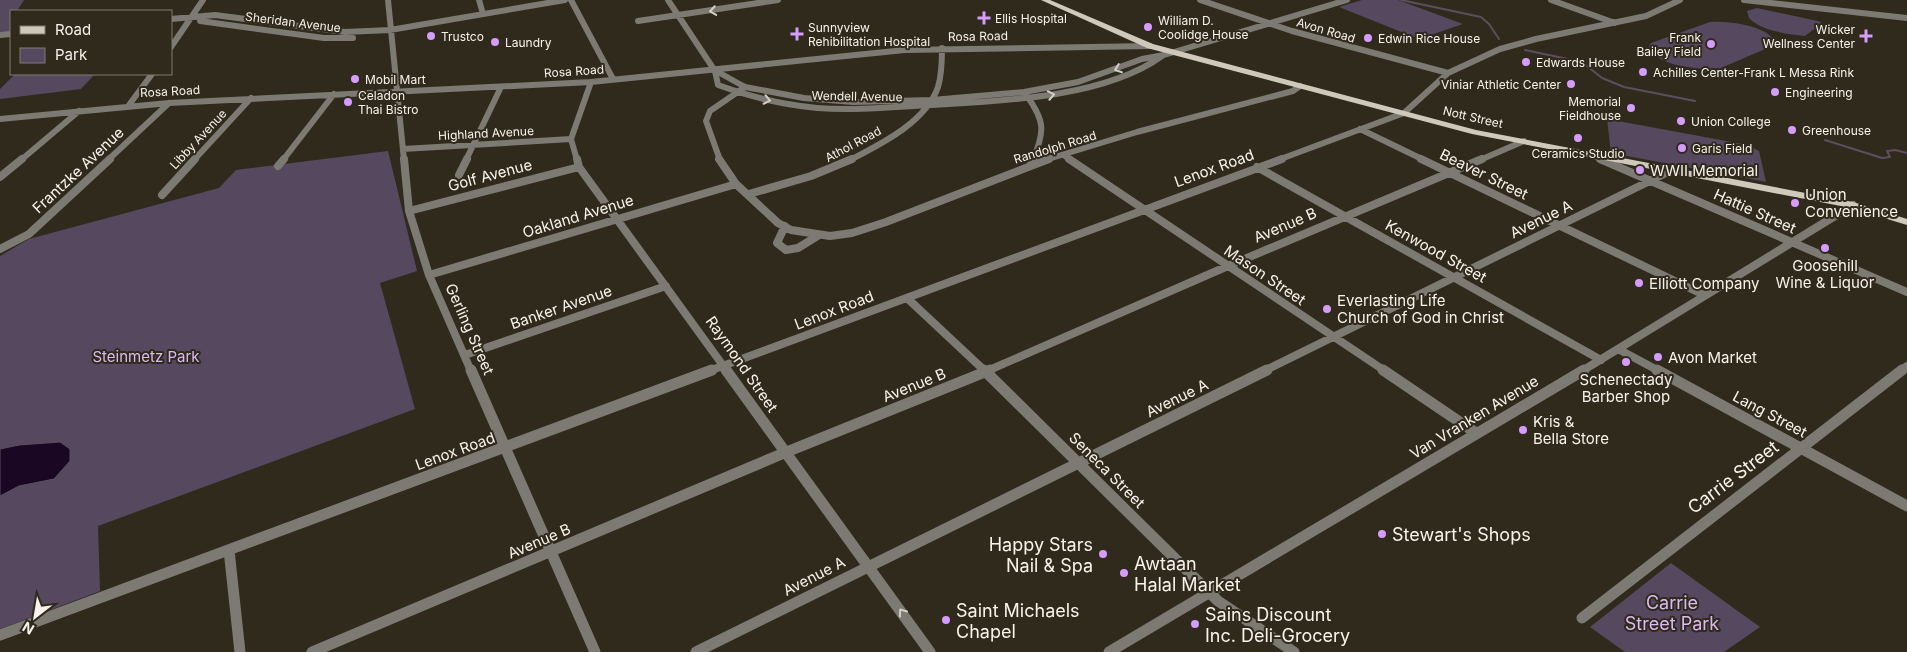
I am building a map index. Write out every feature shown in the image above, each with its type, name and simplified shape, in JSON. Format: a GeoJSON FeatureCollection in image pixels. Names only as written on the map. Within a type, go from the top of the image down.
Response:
{"type":"FeatureCollection","features":[{"type":"Feature","properties":{"kind":"main road","name":"Nott Street"},"geometry":{"type":"LineString","coordinates":[[1044,0],[1168,53],[1475,132],[1853,205],[1907,222]]}},
{"type":"Feature","properties":{"kind":"street"},"geometry":{"type":"LineString","coordinates":[[172,46],[203,0]]}},
{"type":"Feature","properties":{"kind":"street","name":"Gerling Street"},"geometry":{"type":"LineString","coordinates":[[388,0],[409,211],[429,275],[595,652]]}},
{"type":"Feature","properties":{"kind":"street"},"geometry":{"type":"LineString","coordinates":[[480,0],[483,14]]}},
{"type":"Feature","properties":{"kind":"street","name":"Sheridan Avenue"},"geometry":{"type":"LineString","coordinates":[[172,19],[193,17],[199,21],[324,38],[359,37],[565,0]]}},
{"type":"Feature","properties":{"kind":"street"},"geometry":{"type":"LineString","coordinates":[[571,0],[613,79]]}},
{"type":"Feature","properties":{"kind":"street"},"geometry":{"type":"LineString","coordinates":[[668,0],[715,71]]}},
{"type":"Feature","properties":{"kind":"street"},"geometry":{"type":"LineString","coordinates":[[638,21],[778,0]]}},
{"type":"Feature","properties":{"kind":"street","name":"Avon Road"},"geometry":{"type":"LineString","coordinates":[[1200,0],[1268,24],[1448,73]]}},
{"type":"Feature","properties":{"kind":"street","name":"Wendell Avenue"},"geometry":{"type":"LineString","coordinates":[[1168,53],[1151,64],[1114,80],[1029,99],[925,108],[818,108],[771,101],[736,92],[718,85],[715,79],[715,71],[745,87],[825,101],[932,100],[1024,92],[1078,82],[1142,59],[1268,24],[1336,1],[1348,0]]}},
{"type":"Feature","properties":{"kind":"street"},"geometry":{"type":"LineString","coordinates":[[1551,0],[1616,23]]}},
{"type":"Feature","properties":{"kind":"street","name":"Lenox Road"},"geometry":{"type":"LineString","coordinates":[[0,635],[1404,113],[1448,73],[1500,49],[1538,38],[1646,16],[1667,2],[1680,0]]}},
{"type":"Feature","properties":{"kind":"street"},"geometry":{"type":"LineString","coordinates":[[1744,0],[1907,18]]}},
{"type":"Feature","properties":{"kind":"street"},"geometry":{"type":"LineString","coordinates":[[1796,6],[1810,0]]}},
{"type":"Feature","properties":{"kind":"street","name":"Rosa Road"},"geometry":{"type":"LineString","coordinates":[[0,119],[129,105],[397,90],[591,82],[715,71],[869,53],[942,48],[1150,46]]}},
{"type":"Feature","properties":{"kind":"street","name":"Athol Road"},"geometry":{"type":"LineString","coordinates":[[749,194],[812,177],[850,161],[881,144],[932,100],[943,70],[942,48]]}},
{"type":"Feature","properties":{"kind":"street"},"geometry":{"type":"LineString","coordinates":[[129,105],[151,75]]}},
{"type":"Feature","properties":{"kind":"street"},"geometry":{"type":"LineString","coordinates":[[571,139],[591,82]]}},
{"type":"Feature","properties":{"kind":"street","name":"Randolph Road"},"geometry":{"type":"LineString","coordinates":[[745,87],[710,111],[706,121],[717,156],[736,184],[749,194],[778,224],[819,235],[852,233],[886,222],[1031,164],[1065,156],[1137,132],[1293,91],[1300,86]]}},
{"type":"Feature","properties":{"kind":"street"},"geometry":{"type":"LineString","coordinates":[[459,175],[501,87]]}},
{"type":"Feature","properties":{"kind":"street"},"geometry":{"type":"LineString","coordinates":[[1024,92],[1040,114],[1041,131],[1038,147],[1031,164]]}},
{"type":"Feature","properties":{"kind":"street"},"geometry":{"type":"LineString","coordinates":[[278,166],[334,94]]}},
{"type":"Feature","properties":{"kind":"street","name":"Libby Avenue"},"geometry":{"type":"LineString","coordinates":[[162,195],[251,98]]}},
{"type":"Feature","properties":{"kind":"street","name":"Frantzke Avenue"},"geometry":{"type":"LineString","coordinates":[[0,249],[29,234],[169,103]]}},
{"type":"Feature","properties":{"kind":"street"},"geometry":{"type":"LineString","coordinates":[[0,177],[79,110]]}},
{"type":"Feature","properties":{"kind":"street","name":"Beaver Street"},"geometry":{"type":"LineString","coordinates":[[1360,129],[1704,295]]}},
{"type":"Feature","properties":{"kind":"street","name":"Highland Avenue"},"geometry":{"type":"LineString","coordinates":[[403,149],[571,139]]}},
{"type":"Feature","properties":{"kind":"street","name":"Raymond Street"},"geometry":{"type":"LineString","coordinates":[[571,139],[579,167],[725,366],[784,453],[930,652]]}},
{"type":"Feature","properties":{"kind":"street","name":"Avenue B"},"geometry":{"type":"LineString","coordinates":[[312,652],[784,453],[986,372],[1228,266],[1524,141]]}},
{"type":"Feature","properties":{"kind":"street","name":"Hattie Street"},"geometry":{"type":"LineString","coordinates":[[1592,155],[1907,292]]}},
{"type":"Feature","properties":{"kind":"street","name":"Mason Street"},"geometry":{"type":"LineString","coordinates":[[1065,156],[1476,433]]}},
{"type":"Feature","properties":{"kind":"street","name":"Golf Avenue"},"geometry":{"type":"LineString","coordinates":[[409,211],[579,167]]}},
{"type":"Feature","properties":{"kind":"street","name":"Kenwood Street"},"geometry":{"type":"LineString","coordinates":[[1257,167],[1601,360]]}},
{"type":"Feature","properties":{"kind":"street","name":"Avenue A"},"geometry":{"type":"LineString","coordinates":[[696,652],[1672,170]]}},
{"type":"Feature","properties":{"kind":"street","name":"Oakland Avenue"},"geometry":{"type":"LineString","coordinates":[[429,275],[736,184]]}},
{"type":"Feature","properties":{"kind":"street","name":"Van Vranken Avenue"},"geometry":{"type":"LineString","coordinates":[[1109,652],[1601,360],[1853,205]]}},
{"type":"Feature","properties":{"kind":"street","name":"Randolph Road"},"geometry":{"type":"LineString","coordinates":[[784,226],[776,243],[778,246],[790,250],[802,246],[819,235]]}},
{"type":"Feature","properties":{"kind":"street","name":"Banker Avenue"},"geometry":{"type":"LineString","coordinates":[[465,354],[666,286]]}},
{"type":"Feature","properties":{"kind":"street","name":"Seneca Street"},"geometry":{"type":"LineString","coordinates":[[907,298],[1080,463],[1218,601],[1294,652]]}},
{"type":"Feature","properties":{"kind":"street","name":"Lang Street"},"geometry":{"type":"LineString","coordinates":[[1618,349],[1907,506]]}},
{"type":"Feature","properties":{"kind":"street","name":"Carrie Street"},"geometry":{"type":"LineString","coordinates":[[1582,618],[1907,366]]}},
{"type":"Feature","properties":{"kind":"street"},"geometry":{"type":"LineString","coordinates":[[229,550],[240,652]]}},
{"type":"Feature","properties":{"kind":"green space"},"geometry":{"type":"Polygon","coordinates":[[[0,0],[24,0],[18,10],[10,10],[10,32],[0,33],[0,0]]]}},
{"type":"Feature","properties":{"kind":"green space"},"geometry":{"type":"Polygon","coordinates":[[[1362,0],[1398,0],[1463,24],[1419,39],[1339,7],[1362,0]]]}},
{"type":"Feature","properties":{"kind":"green space"},"geometry":{"type":"Polygon","coordinates":[[[1757,8],[1822,23],[1805,36],[1775,31],[1760,26],[1749,18],[1747,11],[1757,8]]]}},
{"type":"Feature","properties":{"kind":"green space"},"geometry":{"type":"Polygon","coordinates":[[[1710,22],[1746,25],[1771,36],[1775,42],[1763,50],[1709,73],[1701,71],[1704,69],[1666,62],[1653,54],[1648,48],[1651,43],[1710,22]]]}},
{"type":"Feature","properties":{"kind":"green space"},"geometry":{"type":"Polygon","coordinates":[[[14,75],[94,75],[81,89],[0,99],[0,89],[14,75]]]}},
{"type":"Feature","properties":{"kind":"green space","name":"Garis Field"},"geometry":{"type":"Polygon","coordinates":[[[1607,119],[1748,145],[1759,151],[1766,182],[1611,153],[1607,119]]]}},
{"type":"Feature","properties":{"kind":"green space","name":"Steinmetz Park"},"geometry":{"type":"Polygon","coordinates":[[[388,151],[417,271],[380,283],[415,409],[98,526],[100,591],[0,629],[0,256],[29,239],[219,188],[236,170],[388,151]]]}},
{"type":"Feature","properties":{"kind":"green space","name":"Carrie Street Park"},"geometry":{"type":"Polygon","coordinates":[[[1671,563],[1760,627],[1724,652],[1625,652],[1590,627],[1671,563]]]}},
{"type":"Feature","properties":{"kind":"shaded area"},"geometry":{"type":"Polygon","coordinates":[[[60,442],[70,449],[70,461],[54,479],[19,486],[0,496],[0,449],[19,445],[60,442]]]}},
{"type":"Feature","properties":{"kind":"waterway"},"geometry":{"type":"LineString","coordinates":[[1401,0],[1481,17],[1489,24],[1499,39]]}},
{"type":"Feature","properties":{"kind":"waterway"},"geometry":{"type":"LineString","coordinates":[[1525,50],[1582,62],[1602,78],[1624,87],[1695,101]]}},
{"type":"Feature","properties":{"kind":"waterway"},"geometry":{"type":"LineString","coordinates":[[1825,140],[1882,158],[1890,157],[1887,151],[1895,150],[1907,153]]}},
{"type":"Feature","properties":{"kind":"place","name":"Ellis Hospital"},"geometry":{"type":"Point","coordinates":[984,18]}},
{"type":"Feature","properties":{"kind":"place","name":"William D. Coolidge House"},"geometry":{"type":"Point","coordinates":[1148,27]}},
{"type":"Feature","properties":{"kind":"place","name":"Sunnyview Rehibilitation Hospital"},"geometry":{"type":"Point","coordinates":[797,34]}},
{"type":"Feature","properties":{"kind":"place","name":"Trustco"},"geometry":{"type":"Point","coordinates":[431,36]}},
{"type":"Feature","properties":{"kind":"place","name":"Wicker Wellness Center"},"geometry":{"type":"Point","coordinates":[1866,36]}},
{"type":"Feature","properties":{"kind":"place","name":"Edwin Rice House"},"geometry":{"type":"Point","coordinates":[1368,38]}},
{"type":"Feature","properties":{"kind":"place","name":"Laundry"},"geometry":{"type":"Point","coordinates":[495,42]}},
{"type":"Feature","properties":{"kind":"place","name":"Frank Bailey Field"},"geometry":{"type":"Point","coordinates":[1711,44]}},
{"type":"Feature","properties":{"kind":"place","name":"Edwards House"},"geometry":{"type":"Point","coordinates":[1526,62]}},
{"type":"Feature","properties":{"kind":"place","name":"Achilles Center-Frank L Messa Rink"},"geometry":{"type":"Point","coordinates":[1643,72]}},
{"type":"Feature","properties":{"kind":"place","name":"Mobil Mart"},"geometry":{"type":"Point","coordinates":[355,79]}},
{"type":"Feature","properties":{"kind":"place","name":"Viniar Athletic Center"},"geometry":{"type":"Point","coordinates":[1571,84]}},
{"type":"Feature","properties":{"kind":"place","name":"Engineering"},"geometry":{"type":"Point","coordinates":[1775,92]}},
{"type":"Feature","properties":{"kind":"place","name":"Celadon Thai Bistro"},"geometry":{"type":"Point","coordinates":[348,102]}},
{"type":"Feature","properties":{"kind":"place","name":"Memorial Fieldhouse"},"geometry":{"type":"Point","coordinates":[1631,108]}},
{"type":"Feature","properties":{"kind":"place","name":"Union College"},"geometry":{"type":"Point","coordinates":[1681,121]}},
{"type":"Feature","properties":{"kind":"place","name":"Greenhouse"},"geometry":{"type":"Point","coordinates":[1792,130]}},
{"type":"Feature","properties":{"kind":"place","name":"Ceramics Studio"},"geometry":{"type":"Point","coordinates":[1578,138]}},
{"type":"Feature","properties":{"kind":"place","name":"Garis Field"},"geometry":{"type":"Point","coordinates":[1682,148]}},
{"type":"Feature","properties":{"kind":"place","name":"WWII Memorial"},"geometry":{"type":"Point","coordinates":[1640,170]}},
{"type":"Feature","properties":{"kind":"place","name":"Union Convenience"},"geometry":{"type":"Point","coordinates":[1795,203]}},
{"type":"Feature","properties":{"kind":"place","name":"Goosehill Wine & Liquor"},"geometry":{"type":"Point","coordinates":[1825,248]}},
{"type":"Feature","properties":{"kind":"place","name":"Elliott Company"},"geometry":{"type":"Point","coordinates":[1639,283]}},
{"type":"Feature","properties":{"kind":"place","name":"Everlasting Life Church of God in Christ"},"geometry":{"type":"Point","coordinates":[1327,309]}},
{"type":"Feature","properties":{"kind":"place","name":"Avon Market"},"geometry":{"type":"Point","coordinates":[1658,357]}},
{"type":"Feature","properties":{"kind":"place","name":"Schenectady Barber Shop"},"geometry":{"type":"Point","coordinates":[1626,362]}},
{"type":"Feature","properties":{"kind":"place","name":"Kris & Bella Store"},"geometry":{"type":"Point","coordinates":[1523,430]}},
{"type":"Feature","properties":{"kind":"place","name":"Stewart's Shops"},"geometry":{"type":"Point","coordinates":[1382,534]}},
{"type":"Feature","properties":{"kind":"place","name":"Happy Stars Nail & Spa"},"geometry":{"type":"Point","coordinates":[1103,554]}},
{"type":"Feature","properties":{"kind":"place","name":"Awtaan Halal Market"},"geometry":{"type":"Point","coordinates":[1124,573]}},
{"type":"Feature","properties":{"kind":"place","name":"Saint Michaels Chapel"},"geometry":{"type":"Point","coordinates":[946,620]}},
{"type":"Feature","properties":{"kind":"place","name":"Sains Discount Inc. Deli-Grocery"},"geometry":{"type":"Point","coordinates":[1195,624]}}]}
